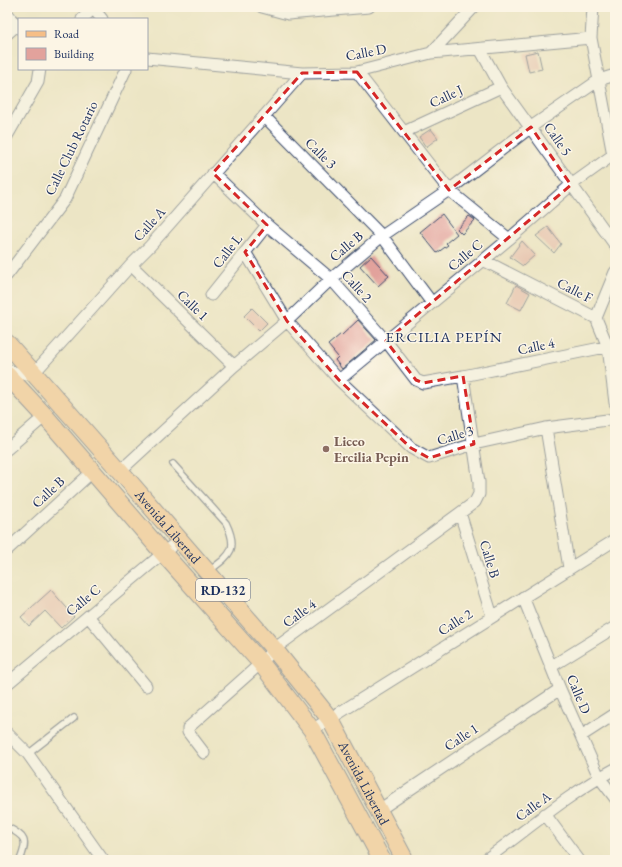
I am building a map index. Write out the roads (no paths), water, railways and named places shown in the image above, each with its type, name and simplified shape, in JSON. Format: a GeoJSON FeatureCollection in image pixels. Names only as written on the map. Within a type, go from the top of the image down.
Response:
{"type":"FeatureCollection","features":[{"type":"Feature","properties":{"kind":"main road","name":"Avenida Libertad"},"geometry":{"type":"LineString","coordinates":[[7,343],[208,572],[274,649],[330,719],[405,860]]}},
{"type":"Feature","properties":{"kind":"main road","name":"Avenida Libertad"},"geometry":{"type":"LineString","coordinates":[[7,375],[45,416],[163,553],[261,663],[312,730],[382,860]]}},
{"type":"Feature","properties":{"kind":"street"},"geometry":{"type":"LineString","coordinates":[[262,7],[281,9],[288,14],[369,7]]}},
{"type":"Feature","properties":{"kind":"street"},"geometry":{"type":"LineString","coordinates":[[431,53],[474,7]]}},
{"type":"Feature","properties":{"kind":"street"},"geometry":{"type":"LineString","coordinates":[[593,7],[591,38],[612,135],[614,156]]}},
{"type":"Feature","properties":{"kind":"street"},"geometry":{"type":"LineString","coordinates":[[83,18],[93,8],[101,18]]}},
{"type":"Feature","properties":{"kind":"street"},"geometry":{"type":"LineString","coordinates":[[7,13],[18,27],[7,34]]}},
{"type":"Feature","properties":{"kind":"street","name":"Calle D"},"geometry":{"type":"LineString","coordinates":[[148,58],[302,73],[357,72],[431,53],[591,38]]}},
{"type":"Feature","properties":{"kind":"street","name":"Calle 5"},"geometry":{"type":"LineString","coordinates":[[480,48],[501,87],[532,127],[571,185],[615,245]]}},
{"type":"Feature","properties":{"kind":"street"},"geometry":{"type":"LineString","coordinates":[[7,136],[38,82],[40,70]]}},
{"type":"Feature","properties":{"kind":"street","name":"Calle Club Rotario"},"geometry":{"type":"LineString","coordinates":[[7,275],[65,199],[126,70]]}},
{"type":"Feature","properties":{"kind":"street"},"geometry":{"type":"LineString","coordinates":[[357,72],[448,190],[509,239]]}},
{"type":"Feature","properties":{"kind":"street","name":"Calle A"},"geometry":{"type":"LineString","coordinates":[[34,373],[131,265],[150,246],[302,73]]}},
{"type":"Feature","properties":{"kind":"street","name":"Calle B"},"geometry":{"type":"LineString","coordinates":[[120,471],[234,366],[287,321],[331,279],[382,236],[599,80],[615,75]]}},
{"type":"Feature","properties":{"kind":"street","name":"Calle J"},"geometry":{"type":"LineString","coordinates":[[404,132],[501,87]]}},
{"type":"Feature","properties":{"kind":"street","name":"Calle 3"},"geometry":{"type":"LineString","coordinates":[[264,116],[382,236],[432,303]]}},
{"type":"Feature","properties":{"kind":"street","name":"Calle C"},"geometry":{"type":"LineString","coordinates":[[339,380],[509,239],[571,185],[614,156]]}},
{"type":"Feature","properties":{"kind":"street","name":"Calle 2"},"geometry":{"type":"LineString","coordinates":[[213,173],[267,225],[331,279],[386,341],[416,380]]}},
{"type":"Feature","properties":{"kind":"street","name":"Calle L"},"geometry":{"type":"LineString","coordinates":[[211,295],[267,225]]}},
{"type":"Feature","properties":{"kind":"street","name":"Calle 3"},"geometry":{"type":"LineString","coordinates":[[245,252],[287,321],[339,380],[411,448],[429,458],[474,444],[546,428],[615,419]]}},
{"type":"Feature","properties":{"kind":"street","name":"Calle F"},"geometry":{"type":"LineString","coordinates":[[483,260],[596,318],[611,346],[615,403]]}},
{"type":"Feature","properties":{"kind":"street","name":"Calle 1"},"geometry":{"type":"LineString","coordinates":[[131,265],[234,366]]}},
{"type":"Feature","properties":{"kind":"street"},"geometry":{"type":"LineString","coordinates":[[596,318],[615,272]]}},
{"type":"Feature","properties":{"kind":"street","name":"Calle 4"},"geometry":{"type":"LineString","coordinates":[[416,380],[423,383],[611,346]]}},
{"type":"Feature","properties":{"kind":"street"},"geometry":{"type":"LineString","coordinates":[[7,370],[21,374],[34,373]]}},
{"type":"Feature","properties":{"kind":"street"},"geometry":{"type":"LineString","coordinates":[[460,513],[475,502],[479,494],[474,444],[463,376]]}},
{"type":"Feature","properties":{"kind":"street"},"geometry":{"type":"LineString","coordinates":[[7,449],[45,416]]}},
{"type":"Feature","properties":{"kind":"street"},"geometry":{"type":"LineString","coordinates":[[546,428],[569,568]]}},
{"type":"Feature","properties":{"kind":"street","name":"Calle B"},"geometry":{"type":"LineString","coordinates":[[7,550],[93,471]]}},
{"type":"Feature","properties":{"kind":"street","name":"Calle B"},"geometry":{"type":"LineString","coordinates":[[460,513],[492,616]]}},
{"type":"Feature","properties":{"kind":"street","name":"Calle 4"},"geometry":{"type":"LineString","coordinates":[[204,753],[188,732],[188,728],[261,663],[274,649],[460,513]]}},
{"type":"Feature","properties":{"kind":"street","name":"Calle C"},"geometry":{"type":"LineString","coordinates":[[7,684],[179,540]]}},
{"type":"Feature","properties":{"kind":"street","name":"Calle 2"},"geometry":{"type":"LineString","coordinates":[[312,730],[615,540]]}},
{"type":"Feature","properties":{"kind":"street","name":"Calle D"},"geometry":{"type":"LineString","coordinates":[[523,598],[552,666],[560,689],[599,777],[615,798]]}},
{"type":"Feature","properties":{"kind":"street"},"geometry":{"type":"LineString","coordinates":[[88,616],[146,686]]}},
{"type":"Feature","properties":{"kind":"street"},"geometry":{"type":"LineString","coordinates":[[552,666],[615,627]]}},
{"type":"Feature","properties":{"kind":"street","name":"Calle 1"},"geometry":{"type":"LineString","coordinates":[[367,832],[382,816],[560,689]]}},
{"type":"Feature","properties":{"kind":"street"},"geometry":{"type":"LineString","coordinates":[[581,736],[615,714]]}},
{"type":"Feature","properties":{"kind":"street"},"geometry":{"type":"LineString","coordinates":[[7,733],[28,754],[103,860]]}},
{"type":"Feature","properties":{"kind":"street","name":"Calle A"},"geometry":{"type":"LineString","coordinates":[[490,859],[545,814],[599,777],[615,769]]}},
{"type":"Feature","properties":{"kind":"street"},"geometry":{"type":"LineString","coordinates":[[545,814],[579,860]]}},
{"type":"Feature","properties":{"kind":"lane"},"geometry":{"type":"LineString","coordinates":[[173,464],[226,523],[232,535],[232,547],[227,557],[208,572]]}},
{"type":"Feature","properties":{"kind":"lane"},"geometry":{"type":"LineString","coordinates":[[28,754],[74,718]]}},
{"type":"Feature","properties":{"kind":"lane"},"geometry":{"type":"LineString","coordinates":[[7,827],[23,837],[25,844],[20,860]]}},
{"type":"Feature","properties":{"kind":"place","name":"Liceo Ercilia Pepin"},"geometry":{"type":"Point","coordinates":[326,449]}},
{"type":"Feature","properties":{"kind":"district","name":"ERCILIA PEPÍN"},"geometry":{"type":"Point","coordinates":[444,337]}}]}
